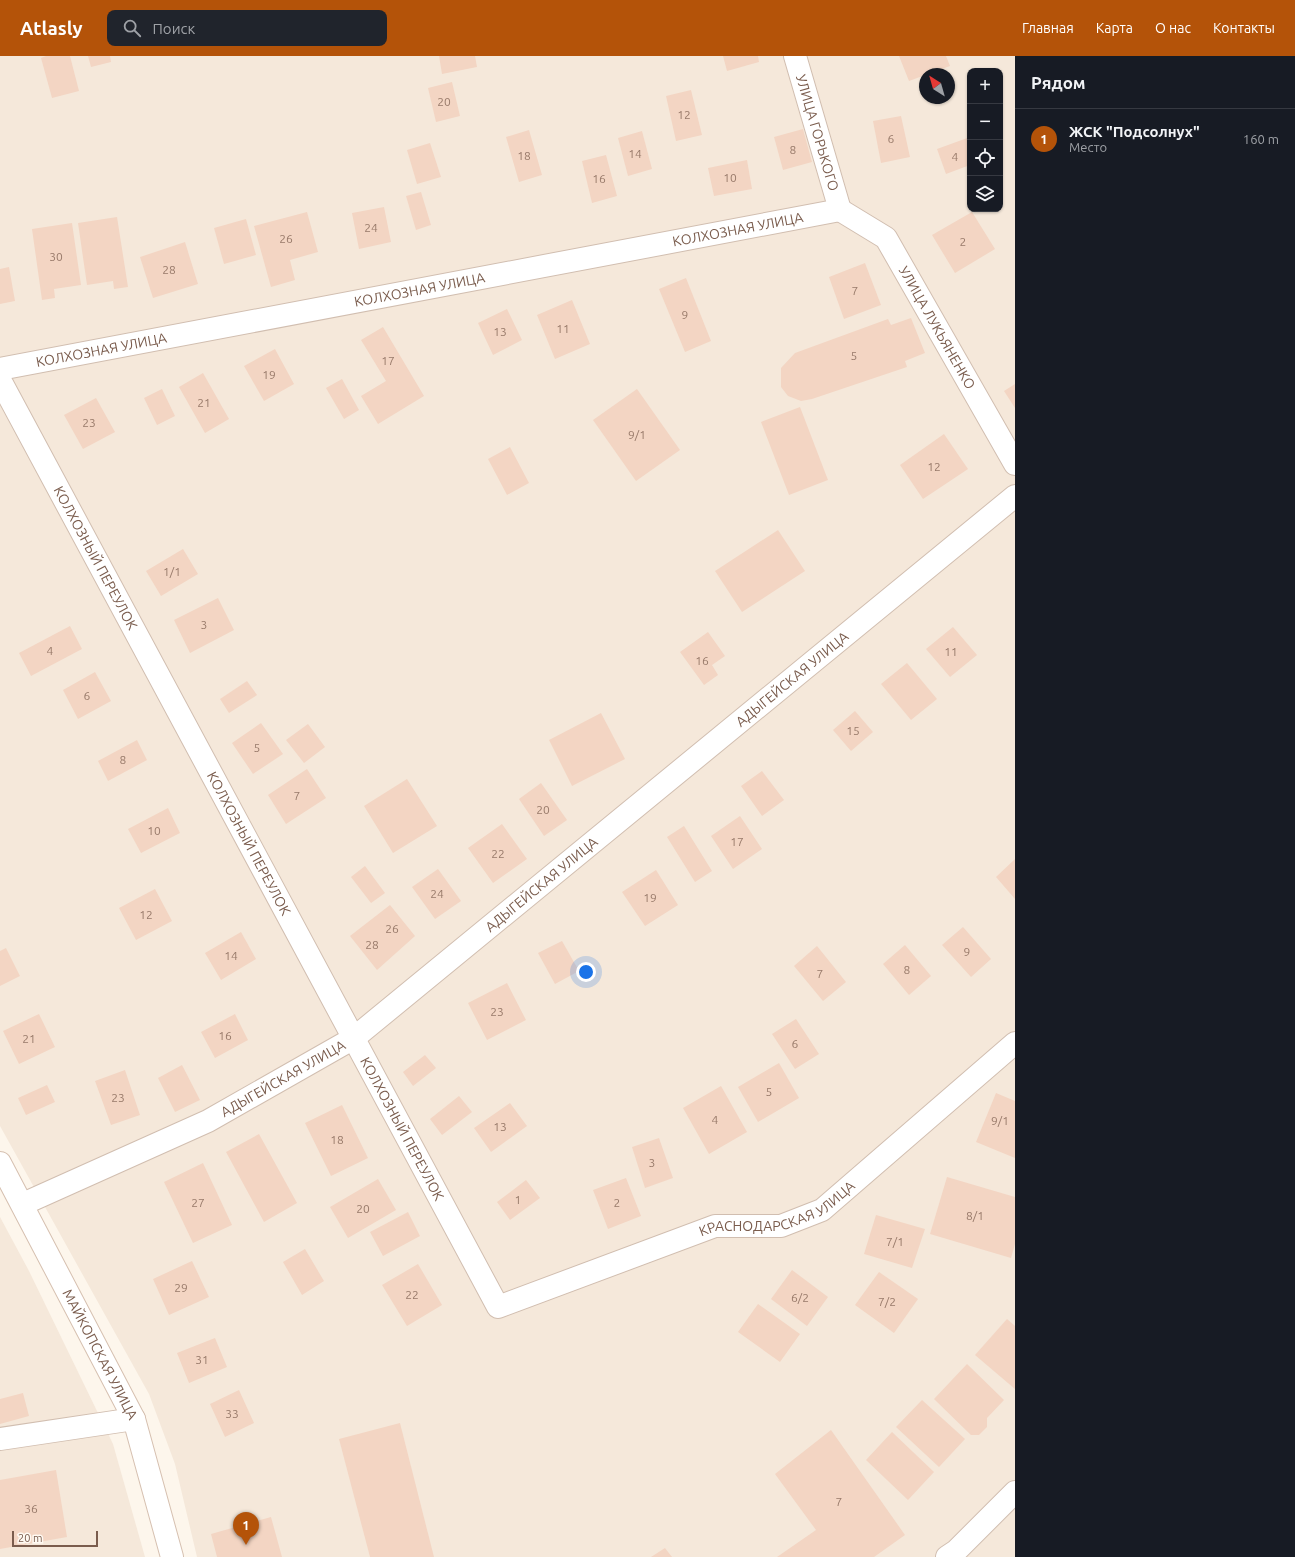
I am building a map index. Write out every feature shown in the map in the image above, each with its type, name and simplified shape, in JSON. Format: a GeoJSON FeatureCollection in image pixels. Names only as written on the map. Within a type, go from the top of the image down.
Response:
{"type":"FeatureCollection","features":[{"type":"Feature","properties":{"kind":"street","name":"УЛИЦА ГОРЬКОГО"},"geometry":{"type":"LineString","coordinates":[[796,56],[840,210]]}},
{"type":"Feature","properties":{"kind":"street","name":"КОЛХОЗНАЯ УЛИЦА"},"geometry":{"type":"LineString","coordinates":[[0,369],[840,210]]}},
{"type":"Feature","properties":{"kind":"street","name":"УЛИЦА ЛУКЬЯНЕНКО"},"geometry":{"type":"LineString","coordinates":[[840,210],[886,238],[1015,464]]}},
{"type":"Feature","properties":{"kind":"street","name":"КОЛХОЗНЫЙ ПЕРЕУЛОК"},"geometry":{"type":"LineString","coordinates":[[0,380],[498,1307]]}},
{"type":"Feature","properties":{"kind":"street","name":"АДЫГЕЙСКАЯ УЛИЦА"},"geometry":{"type":"LineString","coordinates":[[22,1204],[208,1121],[354,1038],[1015,496]]}},
{"type":"Feature","properties":{"kind":"street","name":"КРАСНОДАРСКАЯ УЛИЦА"},"geometry":{"type":"LineString","coordinates":[[498,1307],[715,1226],[781,1226],[822,1210],[1015,1043]]}},
{"type":"Feature","properties":{"kind":"street","name":"МАЙКОПСКАЯ УЛИЦА"},"geometry":{"type":"LineString","coordinates":[[0,1162],[134,1419],[172,1557]]}},
{"type":"Feature","properties":{"kind":"street"},"geometry":{"type":"LineString","coordinates":[[0,1439],[134,1419]]}},
{"type":"Feature","properties":{"kind":"street"},"geometry":{"type":"LineString","coordinates":[[947,1557],[956,1551],[1015,1492]]}},
{"type":"Feature","properties":{"kind":"shaded area"},"geometry":{"type":"Polygon","coordinates":[[[0,56],[1015,56],[1015,1557],[197,1557],[175,1464],[149,1394],[0,1126],[0,56]]]}},
{"type":"Feature","properties":{"kind":"shaded area"},"geometry":{"type":"Polygon","coordinates":[[[0,1217],[29,1271],[113,1444],[145,1557],[0,1557],[0,1217]]]}},
{"type":"Feature","properties":{"kind":"building"},"geometry":{"type":"Polygon","coordinates":[[[46,56],[70,56],[79,91],[52,98],[41,58],[46,56]]]}},
{"type":"Feature","properties":{"kind":"building"},"geometry":{"type":"Polygon","coordinates":[[[88,56],[110,56],[111,62],[91,67],[88,56]]]}},
{"type":"Feature","properties":{"kind":"building"},"geometry":{"type":"Polygon","coordinates":[[[439,56],[475,56],[477,67],[442,74],[439,56]]]}},
{"type":"Feature","properties":{"kind":"building"},"geometry":{"type":"Polygon","coordinates":[[[723,56],[758,56],[759,62],[727,71],[723,56]]]}},
{"type":"Feature","properties":{"kind":"building"},"geometry":{"type":"Polygon","coordinates":[[[899,56],[946,56],[950,66],[945,68],[919,68],[919,77],[909,81],[899,56]]]}},
{"type":"Feature","properties":{"kind":"building"},"geometry":{"type":"Polygon","coordinates":[[[452,82],[460,116],[436,122],[428,88],[452,82]]]}},
{"type":"Feature","properties":{"kind":"building"},"geometry":{"type":"Polygon","coordinates":[[[691,90],[702,135],[676,141],[666,96],[691,90]]]}},
{"type":"Feature","properties":{"kind":"building"},"geometry":{"type":"Polygon","coordinates":[[[901,116],[910,157],[881,163],[873,121],[901,116]]]}},
{"type":"Feature","properties":{"kind":"building"},"geometry":{"type":"Polygon","coordinates":[[[803,129],[812,162],[783,170],[774,137],[803,129]]]}},
{"type":"Feature","properties":{"kind":"building"},"geometry":{"type":"Polygon","coordinates":[[[529,130],[542,175],[519,182],[506,137],[529,130]]]}},
{"type":"Feature","properties":{"kind":"building"},"geometry":{"type":"Polygon","coordinates":[[[642,131],[652,169],[628,176],[618,138],[642,131]]]}},
{"type":"Feature","properties":{"kind":"building"},"geometry":{"type":"Polygon","coordinates":[[[967,138],[967,166],[946,174],[937,149],[967,138]]]}},
{"type":"Feature","properties":{"kind":"building"},"geometry":{"type":"Polygon","coordinates":[[[430,143],[441,177],[417,184],[407,150],[430,143]]]}},
{"type":"Feature","properties":{"kind":"building"},"geometry":{"type":"Polygon","coordinates":[[[606,155],[617,196],[592,203],[582,161],[606,155]]]}},
{"type":"Feature","properties":{"kind":"building"},"geometry":{"type":"Polygon","coordinates":[[[747,160],[752,189],[714,196],[708,168],[747,160]]]}},
{"type":"Feature","properties":{"kind":"building"},"geometry":{"type":"Polygon","coordinates":[[[421,192],[431,225],[416,230],[406,196],[421,192]]]}},
{"type":"Feature","properties":{"kind":"building"},"geometry":{"type":"Polygon","coordinates":[[[384,207],[391,242],[359,249],[352,213],[384,207]]]}},
{"type":"Feature","properties":{"kind":"building"},"geometry":{"type":"Polygon","coordinates":[[[307,212],[318,252],[290,260],[295,280],[271,287],[254,226],[307,212]]]}},
{"type":"Feature","properties":{"kind":"building"},"geometry":{"type":"Polygon","coordinates":[[[972,212],[995,249],[955,273],[932,235],[972,212]]]}},
{"type":"Feature","properties":{"kind":"building"},"geometry":{"type":"Polygon","coordinates":[[[117,217],[128,287],[114,289],[113,281],[87,285],[78,223],[117,217]]]}},
{"type":"Feature","properties":{"kind":"building"},"geometry":{"type":"Polygon","coordinates":[[[246,219],[256,255],[224,264],[214,228],[246,219]]]}},
{"type":"Feature","properties":{"kind":"building"},"geometry":{"type":"Polygon","coordinates":[[[72,223],[81,285],[54,289],[55,298],[42,300],[32,229],[72,223]]]}},
{"type":"Feature","properties":{"kind":"building"},"geometry":{"type":"Polygon","coordinates":[[[185,242],[198,284],[153,298],[140,257],[185,242]]]}},
{"type":"Feature","properties":{"kind":"building"},"geometry":{"type":"Polygon","coordinates":[[[865,263],[881,305],[844,319],[829,277],[865,263]]]}},
{"type":"Feature","properties":{"kind":"building"},"geometry":{"type":"Polygon","coordinates":[[[9,267],[15,301],[0,304],[0,269],[9,267]]]}},
{"type":"Feature","properties":{"kind":"building"},"geometry":{"type":"Polygon","coordinates":[[[686,278],[711,341],[685,352],[659,289],[686,278]]]}},
{"type":"Feature","properties":{"kind":"building"},"geometry":{"type":"Polygon","coordinates":[[[572,300],[590,344],[555,359],[537,315],[572,300]]]}},
{"type":"Feature","properties":{"kind":"building"},"geometry":{"type":"Polygon","coordinates":[[[507,309],[522,340],[493,355],[478,323],[507,309]]]}},
{"type":"Feature","properties":{"kind":"building"},"geometry":{"type":"Polygon","coordinates":[[[911,318],[925,353],[905,361],[907,367],[812,399],[801,401],[788,396],[781,387],[781,368],[795,353],[888,319],[891,325],[911,318]]]}},
{"type":"Feature","properties":{"kind":"building"},"geometry":{"type":"Polygon","coordinates":[[[383,327],[424,396],[378,424],[361,396],[386,381],[361,340],[383,327]]]}},
{"type":"Feature","properties":{"kind":"building"},"geometry":{"type":"Polygon","coordinates":[[[275,349],[294,384],[264,401],[244,366],[275,349]]]}},
{"type":"Feature","properties":{"kind":"building"},"geometry":{"type":"Polygon","coordinates":[[[203,373],[229,419],[205,433],[179,387],[203,373]]]}},
{"type":"Feature","properties":{"kind":"building"},"geometry":{"type":"Polygon","coordinates":[[[342,379],[359,410],[344,419],[326,388],[342,379]]]}},
{"type":"Feature","properties":{"kind":"building"},"geometry":{"type":"Polygon","coordinates":[[[1015,384],[1015,408],[1004,391],[1015,384]]]}},
{"type":"Feature","properties":{"kind":"building"},"geometry":{"type":"Polygon","coordinates":[[[162,389],[175,416],[157,425],[144,398],[162,389]]]}},
{"type":"Feature","properties":{"kind":"building"},"geometry":{"type":"Polygon","coordinates":[[[637,389],[680,450],[636,481],[593,420],[637,389]]]}},
{"type":"Feature","properties":{"kind":"building"},"geometry":{"type":"Polygon","coordinates":[[[96,398],[115,432],[83,449],[64,415],[96,398]]]}},
{"type":"Feature","properties":{"kind":"building"},"geometry":{"type":"Polygon","coordinates":[[[800,407],[828,480],[789,495],[761,422],[800,407]]]}},
{"type":"Feature","properties":{"kind":"building"},"geometry":{"type":"Polygon","coordinates":[[[944,434],[968,469],[923,499],[900,465],[944,434]]]}},
{"type":"Feature","properties":{"kind":"building"},"geometry":{"type":"Polygon","coordinates":[[[510,447],[529,483],[507,495],[488,459],[510,447]]]}},
{"type":"Feature","properties":{"kind":"building"},"geometry":{"type":"Polygon","coordinates":[[[778,530],[805,571],[742,612],[715,571],[778,530]]]}},
{"type":"Feature","properties":{"kind":"building"},"geometry":{"type":"Polygon","coordinates":[[[183,549],[198,574],[161,596],[146,571],[183,549]]]}},
{"type":"Feature","properties":{"kind":"building"},"geometry":{"type":"Polygon","coordinates":[[[218,598],[234,630],[190,653],[174,620],[218,598]]]}},
{"type":"Feature","properties":{"kind":"building"},"geometry":{"type":"Polygon","coordinates":[[[70,626],[82,649],[31,676],[19,653],[70,626]]]}},
{"type":"Feature","properties":{"kind":"building"},"geometry":{"type":"Polygon","coordinates":[[[953,627],[977,655],[950,677],[926,649],[953,627]]]}},
{"type":"Feature","properties":{"kind":"building"},"geometry":{"type":"Polygon","coordinates":[[[708,632],[725,656],[712,665],[718,675],[704,685],[680,652],[708,632]]]}},
{"type":"Feature","properties":{"kind":"building"},"geometry":{"type":"Polygon","coordinates":[[[907,663],[937,699],[911,720],[881,684],[907,663]]]}},
{"type":"Feature","properties":{"kind":"building"},"geometry":{"type":"Polygon","coordinates":[[[95,672],[111,701],[78,719],[63,690],[95,672]]]}},
{"type":"Feature","properties":{"kind":"building"},"geometry":{"type":"Polygon","coordinates":[[[247,681],[257,695],[229,713],[220,699],[247,681]]]}},
{"type":"Feature","properties":{"kind":"building"},"geometry":{"type":"Polygon","coordinates":[[[855,711],[873,732],[851,751],[833,730],[855,711]]]}},
{"type":"Feature","properties":{"kind":"building"},"geometry":{"type":"Polygon","coordinates":[[[601,713],[625,759],[572,786],[549,740],[601,713]]]}},
{"type":"Feature","properties":{"kind":"building"},"geometry":{"type":"Polygon","coordinates":[[[261,723],[283,754],[253,774],[232,743],[261,723]]]}},
{"type":"Feature","properties":{"kind":"building"},"geometry":{"type":"Polygon","coordinates":[[[308,724],[325,747],[304,763],[286,740],[308,724]]]}},
{"type":"Feature","properties":{"kind":"building"},"geometry":{"type":"Polygon","coordinates":[[[137,740],[147,760],[108,781],[98,761],[137,740]]]}},
{"type":"Feature","properties":{"kind":"building"},"geometry":{"type":"Polygon","coordinates":[[[307,769],[326,798],[286,824],[268,795],[307,769]]]}},
{"type":"Feature","properties":{"kind":"building"},"geometry":{"type":"Polygon","coordinates":[[[762,771],[784,800],[762,816],[741,786],[762,771]]]}},
{"type":"Feature","properties":{"kind":"building"},"geometry":{"type":"Polygon","coordinates":[[[407,779],[437,826],[393,853],[364,806],[407,779]]]}},
{"type":"Feature","properties":{"kind":"building"},"geometry":{"type":"Polygon","coordinates":[[[541,783],[567,820],[544,836],[519,799],[541,783]]]}},
{"type":"Feature","properties":{"kind":"building"},"geometry":{"type":"Polygon","coordinates":[[[168,808],[180,833],[141,853],[128,829],[168,808]]]}},
{"type":"Feature","properties":{"kind":"building"},"geometry":{"type":"Polygon","coordinates":[[[740,816],[762,849],[733,869],[711,836],[740,816]]]}},
{"type":"Feature","properties":{"kind":"building"},"geometry":{"type":"Polygon","coordinates":[[[502,824],[527,859],[493,883],[468,848],[502,824]]]}},
{"type":"Feature","properties":{"kind":"building"},"geometry":{"type":"Polygon","coordinates":[[[684,826],[712,871],[695,882],[667,837],[684,826]]]}},
{"type":"Feature","properties":{"kind":"building"},"geometry":{"type":"Polygon","coordinates":[[[1015,859],[1015,899],[996,877],[1015,859]]]}},
{"type":"Feature","properties":{"kind":"building"},"geometry":{"type":"Polygon","coordinates":[[[365,866],[385,893],[371,903],[351,877],[365,866]]]}},
{"type":"Feature","properties":{"kind":"building"},"geometry":{"type":"Polygon","coordinates":[[[438,869],[461,901],[435,919],[412,887],[438,869]]]}},
{"type":"Feature","properties":{"kind":"building"},"geometry":{"type":"Polygon","coordinates":[[[656,870],[678,905],[645,926],[622,892],[656,870]]]}},
{"type":"Feature","properties":{"kind":"building"},"geometry":{"type":"Polygon","coordinates":[[[155,889],[172,921],[136,940],[119,908],[155,889]]]}},
{"type":"Feature","properties":{"kind":"building"},"geometry":{"type":"Polygon","coordinates":[[[390,905],[415,936],[377,970],[350,936],[390,905]]]}},
{"type":"Feature","properties":{"kind":"building"},"geometry":{"type":"Polygon","coordinates":[[[963,927],[991,959],[971,977],[942,945],[963,927]]]}},
{"type":"Feature","properties":{"kind":"building"},"geometry":{"type":"Polygon","coordinates":[[[241,932],[256,959],[221,980],[205,953],[241,932]]]}},
{"type":"Feature","properties":{"kind":"building"},"geometry":{"type":"Polygon","coordinates":[[[562,941],[579,971],[555,984],[538,953],[562,941]]]}},
{"type":"Feature","properties":{"kind":"building"},"geometry":{"type":"Polygon","coordinates":[[[905,945],[931,976],[909,995],[883,964],[905,945]]]}},
{"type":"Feature","properties":{"kind":"building"},"geometry":{"type":"Polygon","coordinates":[[[817,946],[846,982],[823,1001],[794,966],[817,946]]]}},
{"type":"Feature","properties":{"kind":"building"},"geometry":{"type":"Polygon","coordinates":[[[6,948],[20,976],[0,986],[0,951],[6,948]]]}},
{"type":"Feature","properties":{"kind":"building"},"geometry":{"type":"Polygon","coordinates":[[[507,983],[526,1020],[487,1040],[468,1003],[507,983]]]}},
{"type":"Feature","properties":{"kind":"building"},"geometry":{"type":"Polygon","coordinates":[[[39,1014],[55,1047],[19,1064],[3,1031],[39,1014]]]}},
{"type":"Feature","properties":{"kind":"building"},"geometry":{"type":"Polygon","coordinates":[[[235,1014],[248,1040],[215,1058],[201,1032],[235,1014]]]}},
{"type":"Feature","properties":{"kind":"building"},"geometry":{"type":"Polygon","coordinates":[[[796,1019],[819,1054],[795,1069],[772,1034],[796,1019]]]}},
{"type":"Feature","properties":{"kind":"building"},"geometry":{"type":"Polygon","coordinates":[[[425,1055],[436,1068],[413,1086],[403,1072],[425,1055]]]}},
{"type":"Feature","properties":{"kind":"building"},"geometry":{"type":"Polygon","coordinates":[[[779,1063],[799,1098],[758,1122],[738,1087],[779,1063]]]}},
{"type":"Feature","properties":{"kind":"building"},"geometry":{"type":"Polygon","coordinates":[[[182,1065],[200,1100],[175,1112],[158,1078],[182,1065]]]}},
{"type":"Feature","properties":{"kind":"building"},"geometry":{"type":"Polygon","coordinates":[[[125,1070],[140,1115],[111,1125],[95,1081],[125,1070]]]}},
{"type":"Feature","properties":{"kind":"building"},"geometry":{"type":"Polygon","coordinates":[[[47,1085],[55,1102],[26,1115],[18,1098],[47,1085]]]}},
{"type":"Feature","properties":{"kind":"building"},"geometry":{"type":"Polygon","coordinates":[[[721,1086],[747,1132],[709,1154],[683,1108],[721,1086]]]}},
{"type":"Feature","properties":{"kind":"building"},"geometry":{"type":"Polygon","coordinates":[[[996,1093],[1015,1101],[1015,1158],[976,1142],[996,1093]]]}},
{"type":"Feature","properties":{"kind":"building"},"geometry":{"type":"Polygon","coordinates":[[[459,1096],[472,1112],[442,1135],[430,1119],[459,1096]]]}},
{"type":"Feature","properties":{"kind":"building"},"geometry":{"type":"Polygon","coordinates":[[[510,1103],[527,1126],[491,1152],[474,1128],[510,1103]]]}},
{"type":"Feature","properties":{"kind":"building"},"geometry":{"type":"Polygon","coordinates":[[[342,1105],[368,1158],[331,1176],[305,1123],[342,1105]]]}},
{"type":"Feature","properties":{"kind":"building"},"geometry":{"type":"Polygon","coordinates":[[[259,1134],[297,1203],[264,1222],[226,1152],[259,1134]]]}},
{"type":"Feature","properties":{"kind":"building"},"geometry":{"type":"Polygon","coordinates":[[[659,1138],[673,1178],[645,1188],[632,1147],[659,1138]]]}},
{"type":"Feature","properties":{"kind":"building"},"geometry":{"type":"Polygon","coordinates":[[[203,1163],[232,1225],[193,1243],[164,1182],[203,1163]]]}},
{"type":"Feature","properties":{"kind":"building"},"geometry":{"type":"Polygon","coordinates":[[[947,1177],[1015,1197],[1015,1244],[1011,1258],[930,1234],[947,1177]]]}},
{"type":"Feature","properties":{"kind":"building"},"geometry":{"type":"Polygon","coordinates":[[[626,1178],[641,1216],[608,1229],[593,1190],[626,1178]]]}},
{"type":"Feature","properties":{"kind":"building"},"geometry":{"type":"Polygon","coordinates":[[[378,1179],[396,1210],[348,1238],[330,1207],[378,1179]]]}},
{"type":"Feature","properties":{"kind":"building"},"geometry":{"type":"Polygon","coordinates":[[[526,1180],[540,1198],[510,1220],[497,1202],[526,1180]]]}},
{"type":"Feature","properties":{"kind":"building"},"geometry":{"type":"Polygon","coordinates":[[[408,1212],[420,1236],[383,1256],[370,1232],[408,1212]]]}},
{"type":"Feature","properties":{"kind":"building"},"geometry":{"type":"Polygon","coordinates":[[[876,1215],[925,1229],[912,1268],[864,1254],[876,1215]]]}},
{"type":"Feature","properties":{"kind":"building"},"geometry":{"type":"Polygon","coordinates":[[[305,1249],[324,1281],[302,1295],[283,1262],[305,1249]]]}},
{"type":"Feature","properties":{"kind":"building"},"geometry":{"type":"Polygon","coordinates":[[[192,1261],[209,1297],[169,1315],[153,1279],[192,1261]]]}},
{"type":"Feature","properties":{"kind":"building"},"geometry":{"type":"Polygon","coordinates":[[[418,1264],[442,1305],[407,1326],[382,1285],[418,1264]]]}},
{"type":"Feature","properties":{"kind":"building"},"geometry":{"type":"Polygon","coordinates":[[[792,1270],[828,1297],[807,1326],[771,1299],[792,1270]]]}},
{"type":"Feature","properties":{"kind":"building"},"geometry":{"type":"Polygon","coordinates":[[[879,1272],[918,1299],[894,1333],[855,1305],[879,1272]]]}},
{"type":"Feature","properties":{"kind":"building"},"geometry":{"type":"Polygon","coordinates":[[[758,1304],[800,1334],[780,1362],[738,1332],[758,1304]]]}},
{"type":"Feature","properties":{"kind":"building"},"geometry":{"type":"Polygon","coordinates":[[[1007,1319],[1015,1326],[1015,1389],[975,1355],[1007,1319]]]}},
{"type":"Feature","properties":{"kind":"building"},"geometry":{"type":"Polygon","coordinates":[[[215,1338],[227,1367],[189,1383],[177,1353],[215,1338]]]}},
{"type":"Feature","properties":{"kind":"building"},"geometry":{"type":"Polygon","coordinates":[[[967,1364],[1004,1400],[987,1418],[987,1427],[979,1435],[971,1435],[934,1399],[967,1364]]]}},
{"type":"Feature","properties":{"kind":"building"},"geometry":{"type":"Polygon","coordinates":[[[239,1390],[254,1423],[225,1437],[210,1404],[239,1390]]]}},
{"type":"Feature","properties":{"kind":"building"},"geometry":{"type":"Polygon","coordinates":[[[23,1393],[29,1416],[0,1424],[0,1399],[23,1393]]]}},
{"type":"Feature","properties":{"kind":"building"},"geometry":{"type":"Polygon","coordinates":[[[922,1400],[965,1439],[939,1467],[896,1427],[922,1400]]]}},
{"type":"Feature","properties":{"kind":"building"},"geometry":{"type":"Polygon","coordinates":[[[400,1423],[434,1557],[370,1557],[339,1439],[400,1423]]]}},
{"type":"Feature","properties":{"kind":"building"},"geometry":{"type":"Polygon","coordinates":[[[831,1430],[905,1535],[874,1557],[777,1557],[816,1530],[775,1474],[831,1430]]]}},
{"type":"Feature","properties":{"kind":"building"},"geometry":{"type":"Polygon","coordinates":[[[892,1432],[934,1472],[908,1500],[866,1460],[892,1432]]]}},
{"type":"Feature","properties":{"kind":"building"},"geometry":{"type":"Polygon","coordinates":[[[56,1470],[67,1537],[0,1549],[0,1480],[56,1470]]]}},
{"type":"Feature","properties":{"kind":"building"},"geometry":{"type":"Polygon","coordinates":[[[271,1517],[282,1557],[217,1557],[211,1534],[271,1517]]]}},
{"type":"Feature","properties":{"kind":"building"},"geometry":{"type":"Polygon","coordinates":[[[665,1548],[672,1557],[651,1557],[665,1548]]]}},
{"type":"Feature","properties":{"kind":"place","name":"ЖСК \"Подсолнух\""},"geometry":{"type":"Point","coordinates":[246,1545]}}]}
